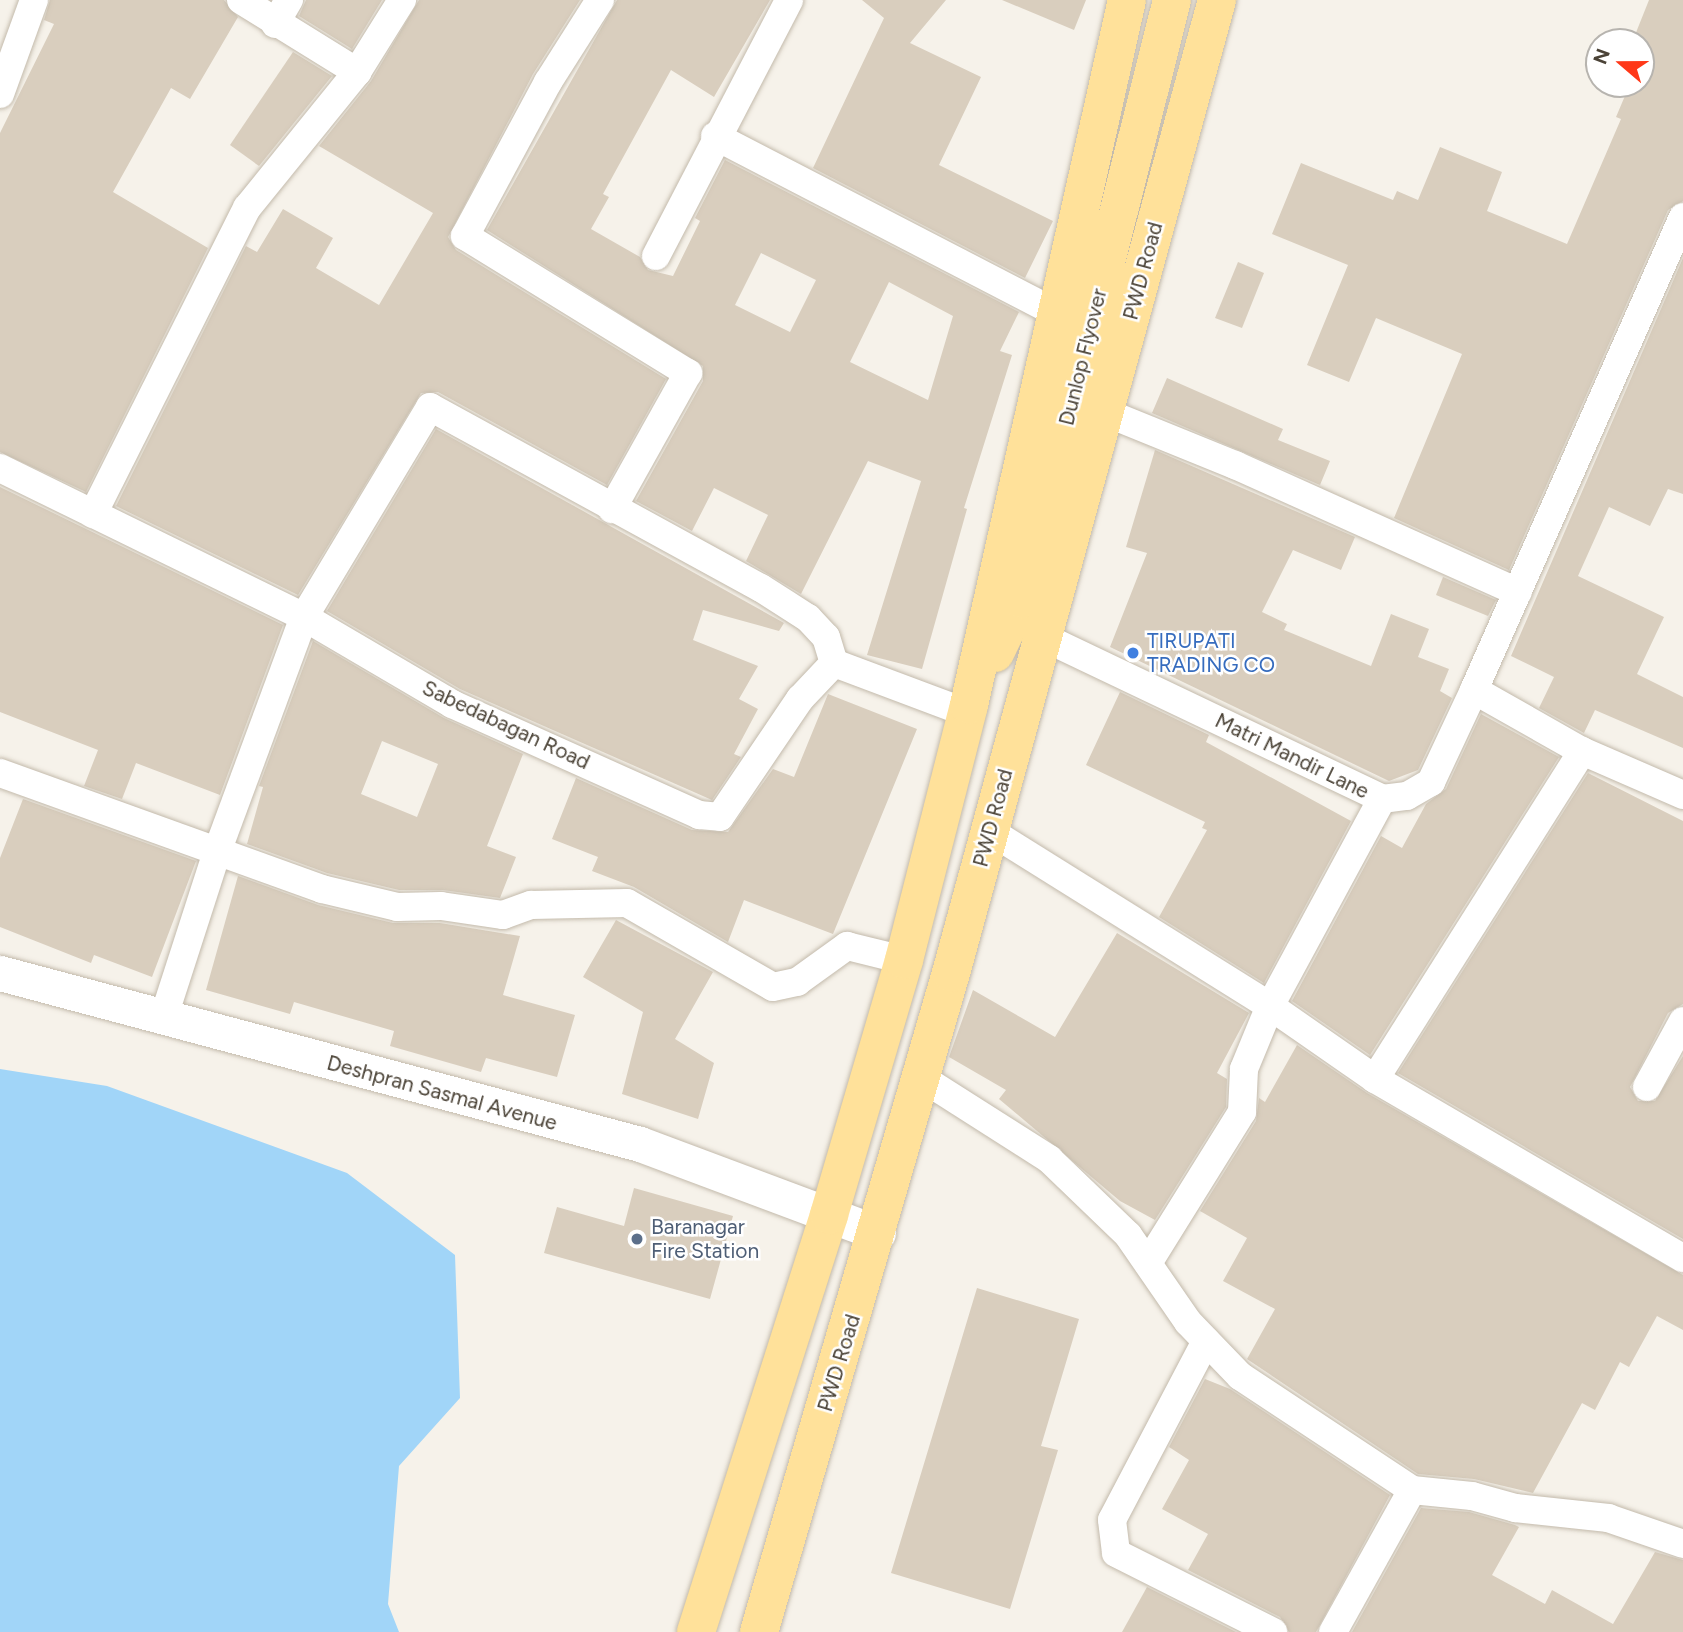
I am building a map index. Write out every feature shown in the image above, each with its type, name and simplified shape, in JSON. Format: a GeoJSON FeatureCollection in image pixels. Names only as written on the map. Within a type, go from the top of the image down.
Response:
{"type":"FeatureCollection","features":[{"type":"Feature","properties":{"kind":"main road"},"geometry":{"type":"LineString","coordinates":[[696,1632],[830,1215],[904,960],[968,709],[1054,311],[1126,0]]}},
{"type":"Feature","properties":{"kind":"main road","name":"Dunlop Flyover"},"geometry":{"type":"LineString","coordinates":[[968,709],[1021,599],[1172,0]]}},
{"type":"Feature","properties":{"kind":"main road","name":"PWD Road"},"geometry":{"type":"LineString","coordinates":[[759,1632],[922,1077],[1102,411],[1217,0]]}},
{"type":"Feature","properties":{"kind":"street"},"geometry":{"type":"LineString","coordinates":[[0,94],[34,0]]}},
{"type":"Feature","properties":{"kind":"street"},"geometry":{"type":"LineString","coordinates":[[241,0],[282,12],[357,72]]}},
{"type":"Feature","properties":{"kind":"street"},"geometry":{"type":"LineString","coordinates":[[93,514],[247,208],[357,72],[402,0]]}},
{"type":"Feature","properties":{"kind":"street"},"geometry":{"type":"LineString","coordinates":[[600,0],[548,82],[465,236],[688,373],[612,509]]}},
{"type":"Feature","properties":{"kind":"street"},"geometry":{"type":"LineString","coordinates":[[656,256],[715,136],[789,0]]}},
{"type":"Feature","properties":{"kind":"street"},"geometry":{"type":"LineString","coordinates":[[715,136],[1054,311]]}},
{"type":"Feature","properties":{"kind":"street","name":"Matri Mandir Lane"},"geometry":{"type":"LineString","coordinates":[[1041,636],[1382,799],[1407,796],[1431,782],[1683,217]]}},
{"type":"Feature","properties":{"kind":"street"},"geometry":{"type":"LineString","coordinates":[[163,1019],[217,852],[303,617],[430,407],[612,509],[761,588],[808,618],[826,637],[834,663],[968,709]]}},
{"type":"Feature","properties":{"kind":"street"},"geometry":{"type":"LineString","coordinates":[[1102,411],[1518,592]]}},
{"type":"Feature","properties":{"kind":"street","name":"Sabedabagan Road"},"geometry":{"type":"LineString","coordinates":[[0,468],[303,617],[452,704],[699,815],[720,817],[800,699],[834,663]]}},
{"type":"Feature","properties":{"kind":"street"},"geometry":{"type":"LineString","coordinates":[[1474,690],[1581,751],[1683,795]]}},
{"type":"Feature","properties":{"kind":"street"},"geometry":{"type":"LineString","coordinates":[[1375,1079],[1581,751]]}},
{"type":"Feature","properties":{"kind":"street"},"geometry":{"type":"LineString","coordinates":[[0,774],[322,889],[397,907],[441,906],[503,915],[531,905],[627,903],[774,987],[797,982],[847,946],[867,947],[904,960]]}},
{"type":"Feature","properties":{"kind":"street"},"geometry":{"type":"LineString","coordinates":[[1147,1263],[1242,1112],[1244,1069],[1270,1006],[1382,799]]}},
{"type":"Feature","properties":{"kind":"street"},"geometry":{"type":"LineString","coordinates":[[990,831],[1270,1006],[1375,1079],[1683,1258]]}},
{"type":"Feature","properties":{"kind":"street","name":"Deshpran Sasmal Avenue"},"geometry":{"type":"LineString","coordinates":[[0,973],[163,1019],[640,1144],[878,1233]]}},
{"type":"Feature","properties":{"kind":"street"},"geometry":{"type":"LineString","coordinates":[[1647,1087],[1683,1021]]}},
{"type":"Feature","properties":{"kind":"street"},"geometry":{"type":"LineString","coordinates":[[922,1077],[1049,1159],[1128,1235],[1206,1341],[1240,1376],[1412,1490],[1472,1496],[1516,1508],[1608,1518],[1683,1544]]}},
{"type":"Feature","properties":{"kind":"street"},"geometry":{"type":"LineString","coordinates":[[1206,1341],[1112,1520],[1116,1553],[1273,1632]]}},
{"type":"Feature","properties":{"kind":"street"},"geometry":{"type":"LineString","coordinates":[[1333,1632],[1412,1490]]}},
{"type":"Feature","properties":{"kind":"water"},"geometry":{"type":"Polygon","coordinates":[[[0,1069],[107,1086],[347,1173],[455,1255],[460,1398],[399,1466],[388,1604],[399,1632],[0,1632],[0,1069]]]}},
{"type":"Feature","properties":{"kind":"building"},"geometry":{"type":"Polygon","coordinates":[[[50,0],[224,0],[238,17],[190,99],[171,88],[113,192],[208,248],[86,492],[0,452],[0,133],[54,24],[44,20],[50,0]]]}},
{"type":"Feature","properties":{"kind":"building"},"geometry":{"type":"Polygon","coordinates":[[[306,0],[382,0],[352,49],[299,16],[306,0]]]}},
{"type":"Feature","properties":{"kind":"building"},"geometry":{"type":"Polygon","coordinates":[[[419,0],[580,0],[533,74],[448,237],[456,250],[666,379],[607,485],[438,392],[421,393],[298,595],[116,506],[246,246],[257,252],[283,209],[333,238],[316,268],[379,305],[433,213],[319,146],[371,81],[419,0]]]}},
{"type":"Feature","properties":{"kind":"building"},"geometry":{"type":"Polygon","coordinates":[[[617,0],[770,0],[714,97],[671,70],[603,194],[609,197],[591,229],[640,257],[648,270],[673,276],[700,221],[695,218],[725,160],[1019,312],[1000,351],[1012,355],[964,508],[967,509],[922,669],[867,655],[921,481],[868,461],[801,594],[746,561],[768,515],[714,488],[692,531],[636,501],[703,381],[703,366],[487,230],[617,0]],[[761,253],[735,305],[790,332],[816,280],[761,253]],[[889,282],[850,362],[928,400],[953,316],[889,282]]]}},
{"type":"Feature","properties":{"kind":"building"},"geometry":{"type":"Polygon","coordinates":[[[862,0],[946,0],[910,43],[981,77],[939,165],[1053,221],[1025,278],[813,168],[884,18],[862,0]]]}},
{"type":"Feature","properties":{"kind":"building"},"geometry":{"type":"Polygon","coordinates":[[[1002,0],[1086,0],[1074,30],[1002,0]]]}},
{"type":"Feature","properties":{"kind":"building"},"geometry":{"type":"Polygon","coordinates":[[[1649,0],[1683,0],[1683,201],[1668,210],[1509,570],[1394,518],[1462,354],[1376,318],[1349,382],[1307,365],[1348,265],[1272,234],[1301,163],[1393,200],[1397,191],[1418,200],[1440,147],[1502,172],[1487,211],[1567,244],[1621,119],[1616,117],[1624,98],[1655,98],[1655,28],[1638,28],[1649,0]]]}},
{"type":"Feature","properties":{"kind":"building"},"geometry":{"type":"Polygon","coordinates":[[[293,52],[332,76],[259,166],[230,145],[293,52]]]}},
{"type":"Feature","properties":{"kind":"building"},"geometry":{"type":"Polygon","coordinates":[[[1683,258],[1683,494],[1668,489],[1650,526],[1609,507],[1578,576],[1664,617],[1637,674],[1683,697],[1683,748],[1595,710],[1584,733],[1539,708],[1554,677],[1511,656],[1683,258]]]}},
{"type":"Feature","properties":{"kind":"building"},"geometry":{"type":"Polygon","coordinates":[[[1238,262],[1264,273],[1242,328],[1215,318],[1238,262]]]}},
{"type":"Feature","properties":{"kind":"building"},"geometry":{"type":"Polygon","coordinates":[[[1167,378],[1283,429],[1278,440],[1330,461],[1320,485],[1152,413],[1167,378]]]}},
{"type":"Feature","properties":{"kind":"building"},"geometry":{"type":"Polygon","coordinates":[[[436,429],[784,623],[779,631],[703,610],[693,640],[758,666],[739,699],[758,709],[734,754],[741,757],[712,800],[460,689],[327,611],[436,429]]]}},
{"type":"Feature","properties":{"kind":"building"},"geometry":{"type":"Polygon","coordinates":[[[1155,450],[1355,537],[1341,570],[1293,550],[1262,612],[1287,624],[1284,630],[1371,666],[1391,614],[1429,629],[1418,657],[1449,669],[1440,691],[1452,698],[1418,770],[1389,781],[1110,647],[1147,553],[1126,547],[1155,450]]]}},
{"type":"Feature","properties":{"kind":"building"},"geometry":{"type":"Polygon","coordinates":[[[0,487],[283,625],[220,795],[136,763],[122,799],[84,786],[98,750],[0,712],[0,487]]]}},
{"type":"Feature","properties":{"kind":"building"},"geometry":{"type":"Polygon","coordinates":[[[1443,577],[1496,600],[1488,616],[1436,595],[1443,577]]]}},
{"type":"Feature","properties":{"kind":"building"},"geometry":{"type":"Polygon","coordinates":[[[313,641],[444,718],[523,754],[487,846],[516,857],[500,898],[443,890],[399,890],[327,873],[247,844],[263,787],[259,786],[313,641]],[[382,741],[361,794],[417,817],[438,764],[382,741]]]}},
{"type":"Feature","properties":{"kind":"building"},"geometry":{"type":"Polygon","coordinates":[[[1120,692],[1209,735],[1206,742],[1351,821],[1264,983],[1159,917],[1207,830],[1202,828],[1205,822],[1086,765],[1120,692]]]}},
{"type":"Feature","properties":{"kind":"building"},"geometry":{"type":"Polygon","coordinates":[[[828,694],[917,729],[833,934],[744,900],[728,942],[634,887],[592,871],[598,857],[552,839],[576,778],[692,830],[728,832],[773,769],[794,777],[828,694]]]}},
{"type":"Feature","properties":{"kind":"building"},"geometry":{"type":"Polygon","coordinates":[[[1481,714],[1559,757],[1370,1055],[1292,1001],[1381,836],[1402,848],[1426,804],[1446,789],[1481,714]]]}},
{"type":"Feature","properties":{"kind":"building"},"geometry":{"type":"Polygon","coordinates":[[[1588,773],[1683,821],[1683,1004],[1668,1013],[1630,1087],[1638,1101],[1655,1101],[1683,1056],[1683,1239],[1398,1073],[1588,773]]]}},
{"type":"Feature","properties":{"kind":"building"},"geometry":{"type":"Polygon","coordinates":[[[23,799],[196,861],[152,977],[94,955],[91,963],[0,927],[0,858],[23,799]]]}},
{"type":"Feature","properties":{"kind":"building"},"geometry":{"type":"Polygon","coordinates":[[[238,876],[318,905],[393,923],[440,923],[520,936],[503,995],[575,1015],[557,1077],[486,1058],[481,1072],[390,1046],[394,1031],[294,1002],[290,1014],[206,990],[238,876]]]}},
{"type":"Feature","properties":{"kind":"building"},"geometry":{"type":"Polygon","coordinates":[[[616,920],[713,972],[675,1039],[714,1063],[698,1119],[622,1094],[643,1012],[583,977],[616,920]]]}},
{"type":"Feature","properties":{"kind":"building"},"geometry":{"type":"Polygon","coordinates":[[[1117,933],[1249,1013],[1217,1073],[1227,1079],[1226,1107],[1155,1220],[1120,1201],[999,1099],[1006,1090],[949,1057],[973,990],[1055,1037],[1117,933]]]}},
{"type":"Feature","properties":{"kind":"building"},"geometry":{"type":"Polygon","coordinates":[[[1297,1045],[1367,1093],[1683,1275],[1683,1330],[1657,1316],[1629,1367],[1620,1362],[1595,1410],[1582,1403],[1533,1493],[1474,1479],[1418,1474],[1247,1359],[1275,1309],[1223,1281],[1247,1238],[1200,1211],[1256,1121],[1259,1098],[1265,1102],[1297,1045]]]}},
{"type":"Feature","properties":{"kind":"building","name":"Baranagar Fire Station"},"geometry":{"type":"Polygon","coordinates":[[[634,1188],[733,1216],[710,1299],[544,1253],[557,1207],[624,1226],[634,1188]]]}},
{"type":"Feature","properties":{"kind":"building"},"geometry":{"type":"Polygon","coordinates":[[[977,1288],[1079,1319],[1041,1446],[1058,1450],[1010,1609],[891,1573],[977,1288]]]}},
{"type":"Feature","properties":{"kind":"building"},"geometry":{"type":"Polygon","coordinates":[[[1205,1379],[1230,1389],[1390,1495],[1316,1632],[1289,1632],[1280,1617],[1188,1570],[1208,1534],[1162,1509],[1189,1460],[1169,1447],[1205,1379]]]}},
{"type":"Feature","properties":{"kind":"building"},"geometry":{"type":"Polygon","coordinates":[[[1421,1508],[1469,1512],[1519,1527],[1492,1575],[1545,1604],[1552,1590],[1613,1624],[1655,1552],[1683,1560],[1683,1632],[1352,1632],[1421,1508]]]}},
{"type":"Feature","properties":{"kind":"building"},"geometry":{"type":"Polygon","coordinates":[[[1147,1587],[1236,1632],[1122,1632],[1147,1587]]]}},
{"type":"Feature","properties":{"kind":"place","name":"TIRUPATI TRADING CO"},"geometry":{"type":"Point","coordinates":[1133,653]}},
{"type":"Feature","properties":{"kind":"place","name":"Baranagar Fire Station"},"geometry":{"type":"Point","coordinates":[637,1239]}}]}
